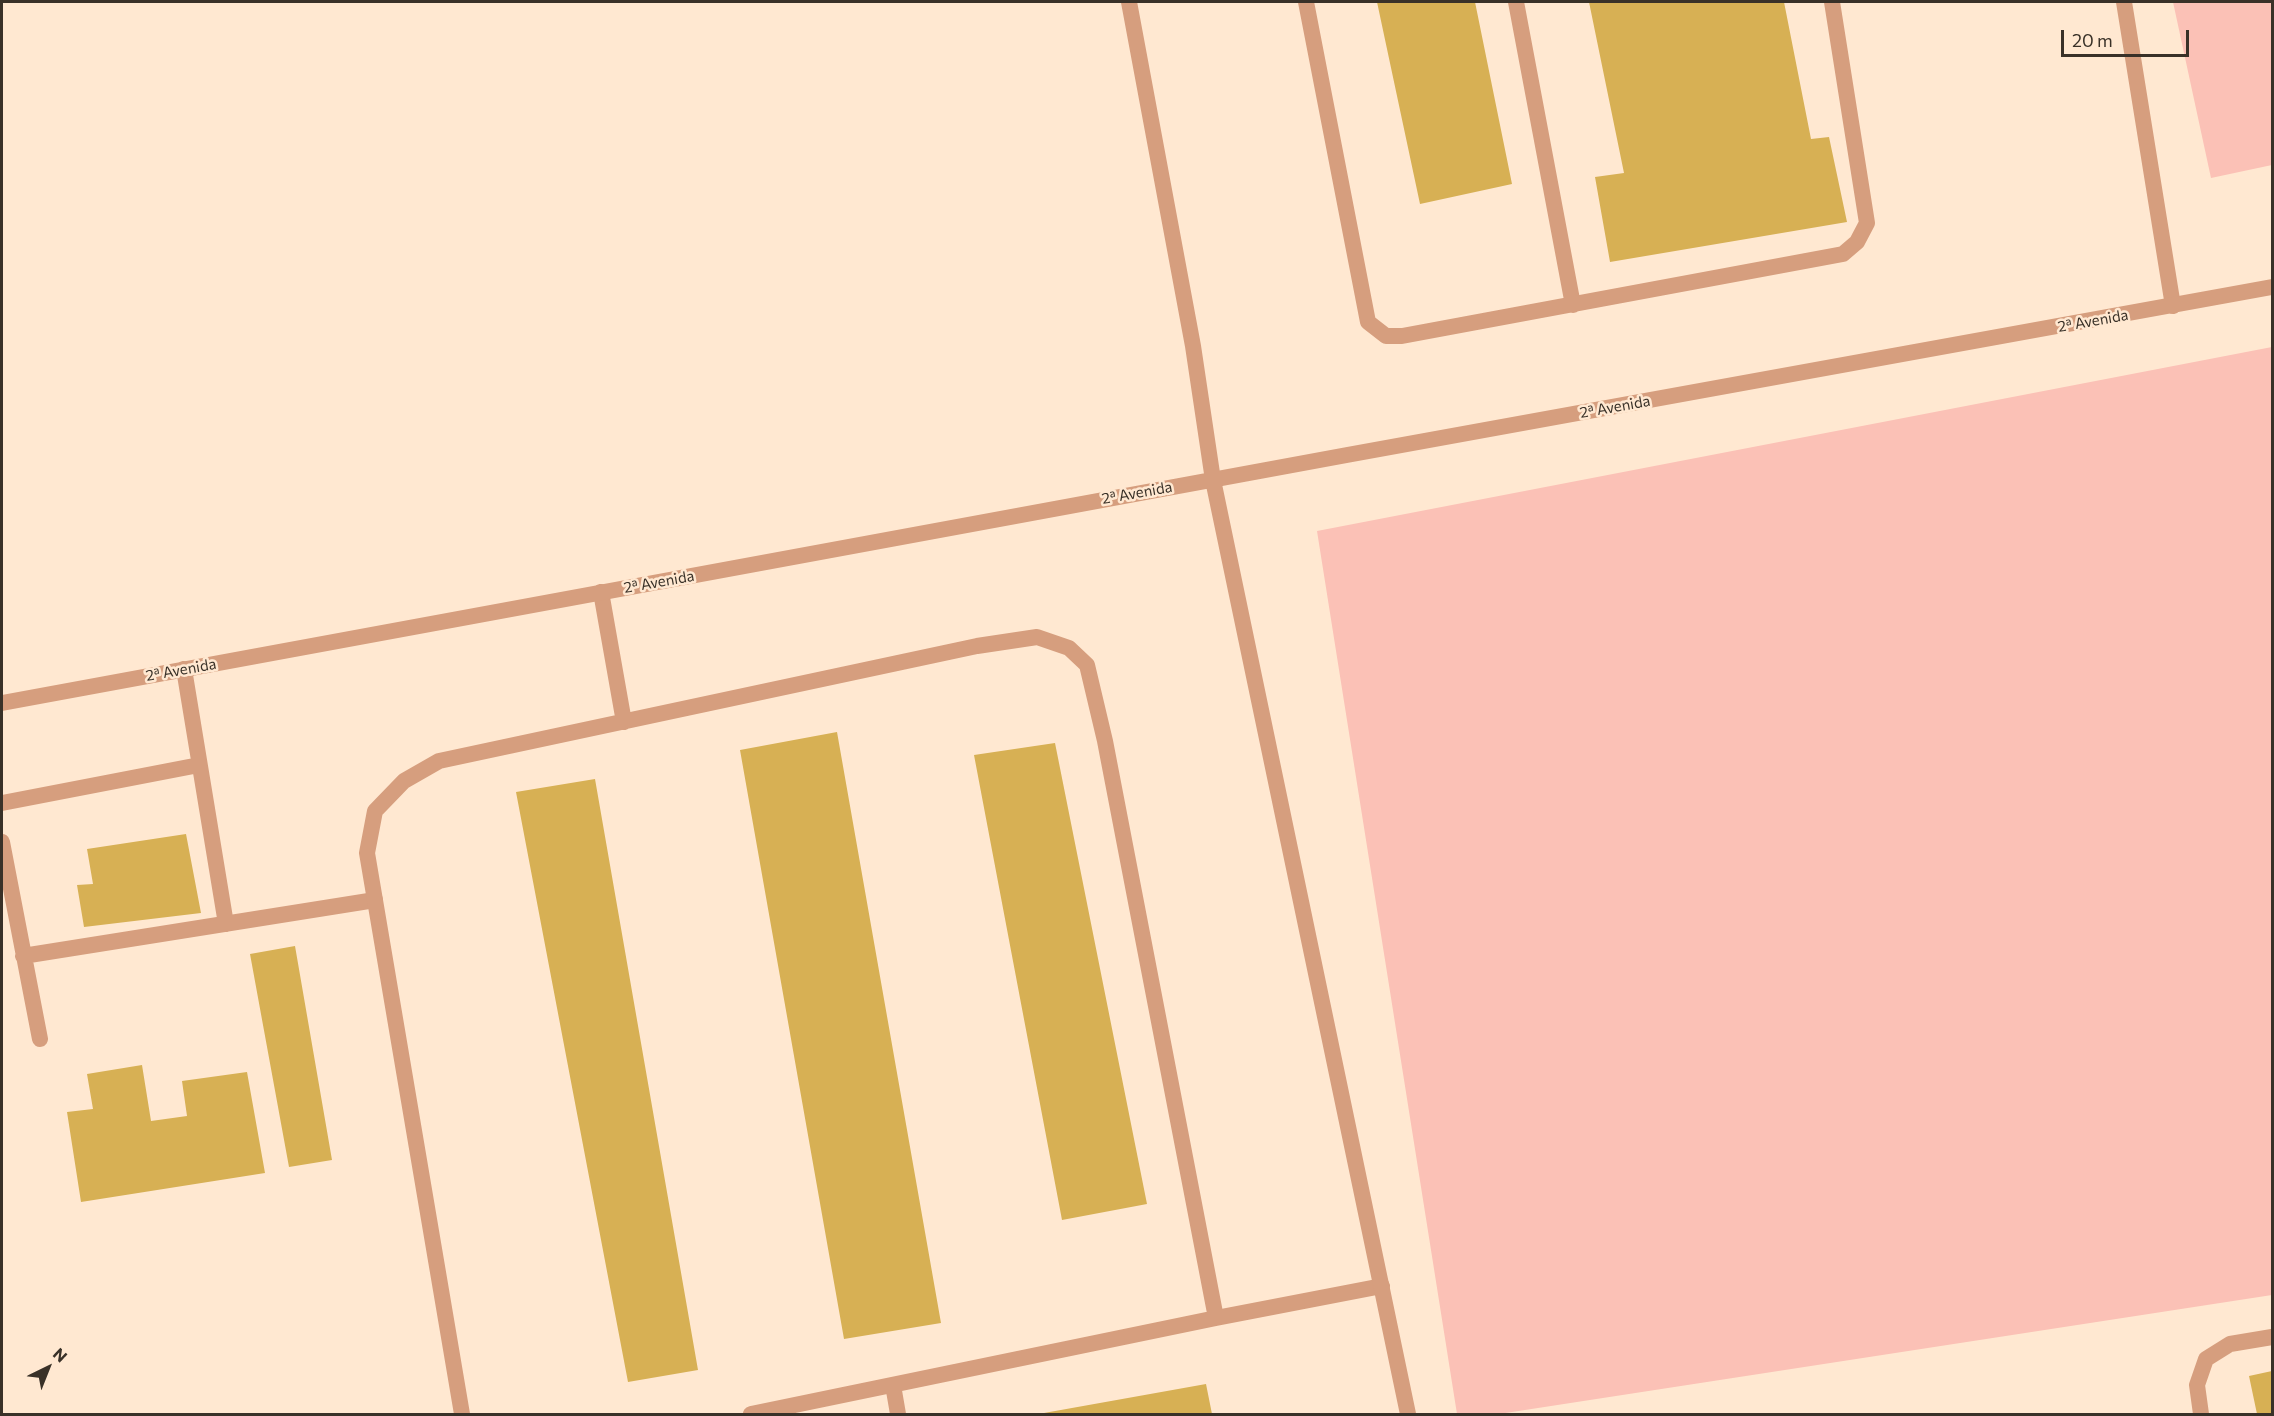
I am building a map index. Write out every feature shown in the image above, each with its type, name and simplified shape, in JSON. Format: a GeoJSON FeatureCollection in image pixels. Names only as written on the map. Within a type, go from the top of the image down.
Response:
{"type":"FeatureCollection","features":[{"type":"Feature","properties":{"kind":"street"},"geometry":{"type":"LineString","coordinates":[[1129,2],[1193,346],[1213,480],[1408,1414]]}},
{"type":"Feature","properties":{"kind":"street"},"geometry":{"type":"LineString","coordinates":[[1306,2],[1368,322],[1386,336],[1402,336],[1843,254],[1857,242],[1867,224],[1832,2]]}},
{"type":"Feature","properties":{"kind":"street"},"geometry":{"type":"LineString","coordinates":[[1516,2],[1573,304]]}},
{"type":"Feature","properties":{"kind":"street"},"geometry":{"type":"LineString","coordinates":[[2124,2],[2173,306]]}},
{"type":"Feature","properties":{"kind":"street","name":"2ª Avenida"},"geometry":{"type":"LineString","coordinates":[[2,703],[2272,287]]}},
{"type":"Feature","properties":{"kind":"street"},"geometry":{"type":"LineString","coordinates":[[601,592],[624,722]]}},
{"type":"Feature","properties":{"kind":"street"},"geometry":{"type":"LineString","coordinates":[[462,1414],[367,853],[375,811],[404,781],[439,761],[977,646],[1037,637],[1069,648],[1087,664],[1105,741],[1216,1318]]}},
{"type":"Feature","properties":{"kind":"street"},"geometry":{"type":"LineString","coordinates":[[184,669],[226,924]]}},
{"type":"Feature","properties":{"kind":"street"},"geometry":{"type":"LineString","coordinates":[[2,803],[199,765]]}},
{"type":"Feature","properties":{"kind":"street"},"geometry":{"type":"LineString","coordinates":[[2,842],[40,1039]]}},
{"type":"Feature","properties":{"kind":"street"},"geometry":{"type":"LineString","coordinates":[[23,956],[375,900]]}},
{"type":"Feature","properties":{"kind":"street"},"geometry":{"type":"LineString","coordinates":[[751,1414],[1382,1286]]}},
{"type":"Feature","properties":{"kind":"street"},"geometry":{"type":"LineString","coordinates":[[2201,1414],[2197,1386],[2206,1359],[2230,1344],[2272,1337]]}},
{"type":"Feature","properties":{"kind":"street"},"geometry":{"type":"LineString","coordinates":[[893,1385],[898,1414]]}},
{"type":"Feature","properties":{"kind":"shaded area"},"geometry":{"type":"Polygon","coordinates":[[[2173,2],[2272,2],[2272,165],[2211,178],[2173,2]]]}},
{"type":"Feature","properties":{"kind":"shaded area"},"geometry":{"type":"Polygon","coordinates":[[[2272,347],[2272,1295],[1499,1414],[1457,1414],[1317,531],[2272,347]]]}},
{"type":"Feature","properties":{"kind":"building"},"geometry":{"type":"Polygon","coordinates":[[[1377,2],[1475,2],[1512,184],[1420,204],[1377,2]]]}},
{"type":"Feature","properties":{"kind":"building"},"geometry":{"type":"Polygon","coordinates":[[[1589,2],[1784,2],[1811,139],[1829,137],[1847,222],[1610,262],[1595,177],[1624,173],[1589,2]]]}},
{"type":"Feature","properties":{"kind":"building"},"geometry":{"type":"Polygon","coordinates":[[[837,732],[941,1323],[844,1339],[740,750],[837,732]]]}},
{"type":"Feature","properties":{"kind":"building"},"geometry":{"type":"Polygon","coordinates":[[[1055,743],[1147,1204],[1062,1220],[974,755],[1055,743]]]}},
{"type":"Feature","properties":{"kind":"building"},"geometry":{"type":"Polygon","coordinates":[[[595,779],[698,1370],[628,1382],[516,792],[595,779]]]}},
{"type":"Feature","properties":{"kind":"building"},"geometry":{"type":"Polygon","coordinates":[[[186,834],[201,913],[84,927],[77,885],[93,884],[87,849],[186,834]]]}},
{"type":"Feature","properties":{"kind":"building"},"geometry":{"type":"Polygon","coordinates":[[[295,946],[332,1160],[289,1167],[250,954],[295,946]]]}},
{"type":"Feature","properties":{"kind":"building"},"geometry":{"type":"Polygon","coordinates":[[[142,1065],[151,1121],[187,1116],[182,1081],[247,1072],[265,1173],[81,1202],[67,1112],[93,1109],[87,1074],[142,1065]]]}},
{"type":"Feature","properties":{"kind":"building"},"geometry":{"type":"Polygon","coordinates":[[[2272,1371],[2272,1414],[2257,1414],[2249,1376],[2272,1371]]]}},
{"type":"Feature","properties":{"kind":"building"},"geometry":{"type":"Polygon","coordinates":[[[1206,1384],[1212,1414],[1044,1414],[1044,1413],[1206,1384]]]}}]}
